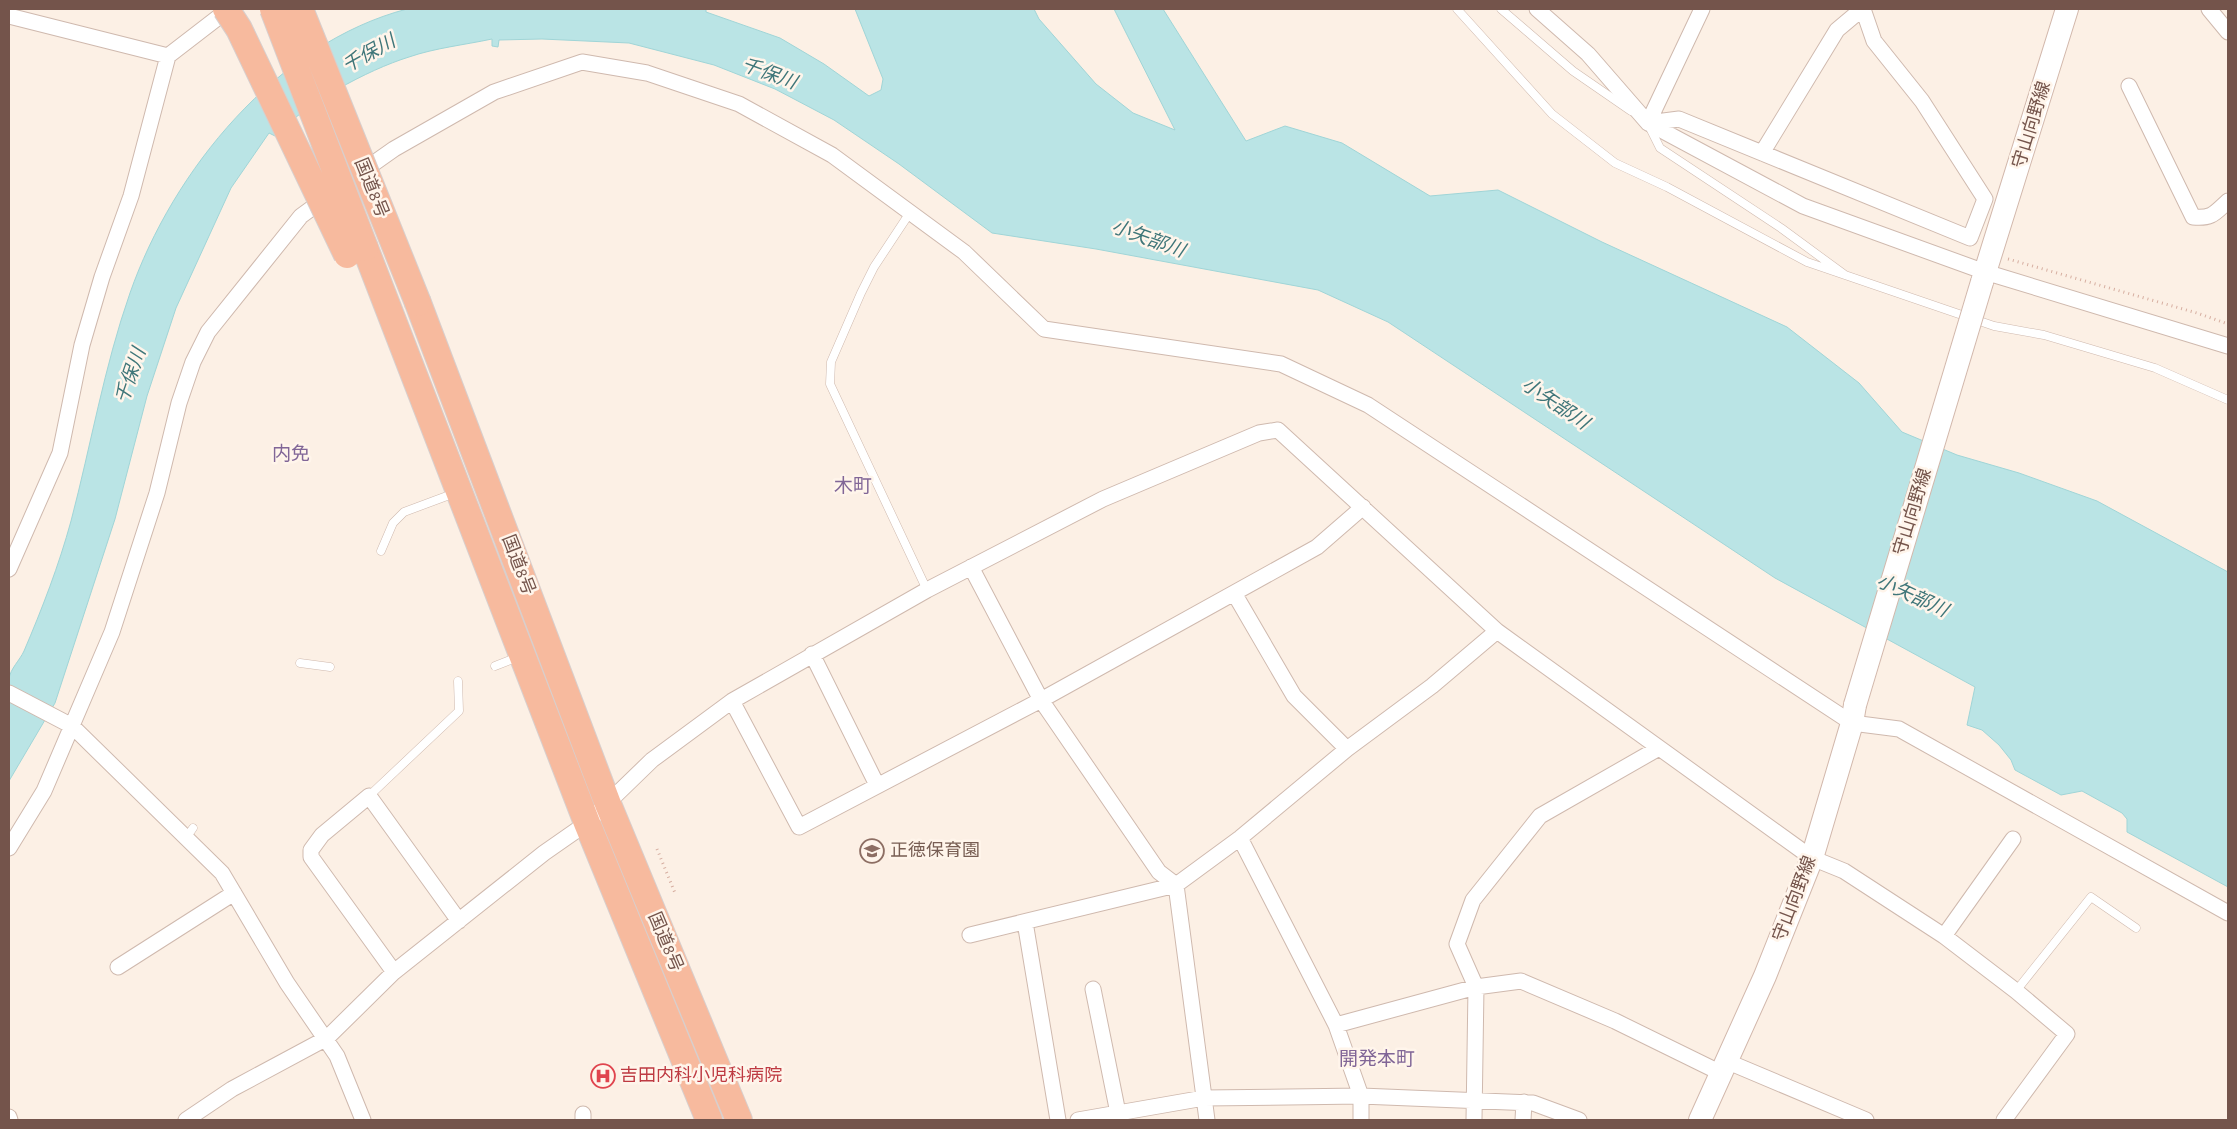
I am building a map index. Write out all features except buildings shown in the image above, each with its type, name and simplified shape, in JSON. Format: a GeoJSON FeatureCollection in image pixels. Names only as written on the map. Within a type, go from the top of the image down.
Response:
{"type":"FeatureCollection","features":[{"type":"Feature","properties":{"kind":"highway"},"geometry":{"type":"LineString","coordinates":[[227,9],[356,252]]}},
{"type":"Feature","properties":{"kind":"highway","name":"国道8号"},"geometry":{"type":"LineString","coordinates":[[273,9],[356,252],[417,381],[587,823],[709,1120]]}},
{"type":"Feature","properties":{"kind":"highway","name":"国道8号"},"geometry":{"type":"LineString","coordinates":[[300,9],[418,303],[608,804],[739,1120]]}},
{"type":"Feature","properties":{"kind":"highway"},"geometry":{"type":"LineString","coordinates":[[318,9],[369,144],[385,223]]}},
{"type":"Feature","properties":{"kind":"main road","name":"守山向野線"},"geometry":{"type":"LineString","coordinates":[[1700,1120],[1765,976],[1812,858],[1984,277],[2067,9]]}},
{"type":"Feature","properties":{"kind":"street"},"geometry":{"type":"LineString","coordinates":[[9,569],[60,453],[82,345],[102,276],[131,196],[168,56],[227,9]]}},
{"type":"Feature","properties":{"kind":"street"},"geometry":{"type":"LineString","coordinates":[[1537,9],[1588,54],[1648,123],[1803,206],[1984,277],[2228,346]]}},
{"type":"Feature","properties":{"kind":"street"},"geometry":{"type":"LineString","coordinates":[[1648,123],[1702,9]]}},
{"type":"Feature","properties":{"kind":"street"},"geometry":{"type":"LineString","coordinates":[[1648,123],[1679,119],[1762,153],[1970,238],[1985,199],[1922,101],[1874,41],[1862,9],[1837,30],[1762,153]]}},
{"type":"Feature","properties":{"kind":"street"},"geometry":{"type":"LineString","coordinates":[[2209,9],[2228,32]]}},
{"type":"Feature","properties":{"kind":"street"},"geometry":{"type":"LineString","coordinates":[[9,16],[168,56]]}},
{"type":"Feature","properties":{"kind":"street"},"geometry":{"type":"LineString","coordinates":[[9,848],[44,791],[66,723],[112,632],[157,493],[179,403],[193,362],[208,332],[301,216],[394,148],[494,92],[582,62],[647,73],[739,104],[832,155],[911,211],[964,252],[1044,329],[1281,364],[1368,405],[1854,714],[1899,729],[2228,913]]}},
{"type":"Feature","properties":{"kind":"street"},"geometry":{"type":"LineString","coordinates":[[2129,86],[2193,217],[2206,219],[2228,201]]}},
{"type":"Feature","properties":{"kind":"street"},"geometry":{"type":"LineString","coordinates":[[186,1120],[232,1089],[327,1038],[394,972],[544,853],[587,823],[652,760],[732,701],[927,590],[1103,499],[1259,433],[1278,430],[1497,631],[1812,858],[1844,871],[1944,936],[2016,991],[2067,1034],[2004,1120]]}},
{"type":"Feature","properties":{"kind":"street"},"geometry":{"type":"LineString","coordinates":[[732,701],[799,827],[1042,700],[1234,593],[1317,546],[1363,508]]}},
{"type":"Feature","properties":{"kind":"street"},"geometry":{"type":"LineString","coordinates":[[971,567],[1042,700],[1159,872],[1176,885],[1207,1120]]}},
{"type":"Feature","properties":{"kind":"street"},"geometry":{"type":"LineString","coordinates":[[1234,593],[1294,696],[1346,749]]}},
{"type":"Feature","properties":{"kind":"street"},"geometry":{"type":"LineString","coordinates":[[970,935],[1176,885],[1240,838],[1346,749],[1432,686],[1497,631]]}},
{"type":"Feature","properties":{"kind":"street"},"geometry":{"type":"LineString","coordinates":[[812,654],[877,785]]}},
{"type":"Feature","properties":{"kind":"street"},"geometry":{"type":"LineString","coordinates":[[9,693],[66,723],[190,833],[222,873],[287,983],[338,1056],[363,1120]]}},
{"type":"Feature","properties":{"kind":"street"},"geometry":{"type":"LineString","coordinates":[[1474,1120],[1476,986],[1457,944],[1472,900],[1540,816],[1659,748]]}},
{"type":"Feature","properties":{"kind":"street"},"geometry":{"type":"LineString","coordinates":[[394,972],[311,858],[311,850],[322,835],[369,796],[387,812],[459,921]]}},
{"type":"Feature","properties":{"kind":"street"},"geometry":{"type":"LineString","coordinates":[[1240,838],[1336,1024],[1361,1096],[1361,1120]]}},
{"type":"Feature","properties":{"kind":"street"},"geometry":{"type":"LineString","coordinates":[[1944,936],[2013,839]]}},
{"type":"Feature","properties":{"kind":"street"},"geometry":{"type":"LineString","coordinates":[[118,967],[234,893]]}},
{"type":"Feature","properties":{"kind":"street"},"geometry":{"type":"LineString","coordinates":[[1025,922],[1058,1120]]}},
{"type":"Feature","properties":{"kind":"street"},"geometry":{"type":"LineString","coordinates":[[1336,1024],[1476,986],[1521,981],[1724,1067],[1866,1120]]}},
{"type":"Feature","properties":{"kind":"street"},"geometry":{"type":"LineString","coordinates":[[1093,989],[1118,1113]]}},
{"type":"Feature","properties":{"kind":"street"},"geometry":{"type":"LineString","coordinates":[[1078,1120],[1204,1098],[1361,1096],[1524,1102],[1533,1103],[1579,1120]]}},
{"type":"Feature","properties":{"kind":"street"},"geometry":{"type":"LineString","coordinates":[[1523,1120],[1524,1102]]}},
{"type":"Feature","properties":{"kind":"lane"},"geometry":{"type":"LineString","coordinates":[[1457,9],[1552,114],[1615,163],[1667,187],[1807,262],[1994,326],[2044,335],[2137,362],[2228,400]]}},
{"type":"Feature","properties":{"kind":"lane"},"geometry":{"type":"LineString","coordinates":[[1501,9],[1573,71],[1648,123],[1660,148],[1781,228],[1845,275]]}},
{"type":"Feature","properties":{"kind":"lane"},"geometry":{"type":"LineString","coordinates":[[911,211],[874,267],[861,293],[831,362],[830,384],[927,590]]}},
{"type":"Feature","properties":{"kind":"lane"},"geometry":{"type":"LineString","coordinates":[[381,551],[393,523],[404,512],[459,491]]}},
{"type":"Feature","properties":{"kind":"lane"},"geometry":{"type":"LineString","coordinates":[[495,666],[522,655]]}},
{"type":"Feature","properties":{"kind":"lane"},"geometry":{"type":"LineString","coordinates":[[300,662],[330,667]]}},
{"type":"Feature","properties":{"kind":"lane"},"geometry":{"type":"LineString","coordinates":[[369,796],[459,711],[458,681]]}},
{"type":"Feature","properties":{"kind":"lane"},"geometry":{"type":"LineString","coordinates":[[2016,991],[2091,897],[2136,928]]}},
{"type":"Feature","properties":{"kind":"path"},"geometry":{"type":"LineString","coordinates":[[2006,258],[2197,312],[2228,324]]}},
{"type":"Feature","properties":{"kind":"path"},"geometry":{"type":"LineString","coordinates":[[657,849],[675,893]]}},
{"type":"Feature","properties":{"kind":"water"},"geometry":{"type":"Polygon","coordinates":[[[407,9],[706,9],[706,12],[780,38],[824,64],[869,96],[881,90],[883,79],[855,9],[1034,9],[1039,19],[1096,84],[1133,113],[1175,130],[1114,9],[1163,9],[1246,141],[1285,126],[1342,143],[1430,196],[1498,190],[1602,242],[1787,327],[1859,383],[1902,432],[1957,455],[2019,473],[2097,501],[2228,572],[2228,887],[2127,832],[2127,819],[2122,813],[2082,791],[2061,795],[2015,770],[2011,760],[1999,745],[1982,730],[1967,725],[1975,687],[1775,578],[1388,322],[1318,290],[1096,249],[992,233],[899,164],[834,120],[775,89],[714,65],[629,43],[542,39],[499,40],[498,47],[492,46],[492,39],[429,51],[392,63],[356,79],[320,100],[275,136],[269,133],[231,188],[176,308],[147,396],[115,519],[55,703],[9,781],[8,683],[10,675],[24,651],[44,603],[61,554],[121,321],[149,247],[173,202],[202,158],[236,118],[274,81],[315,50],[360,26],[407,9]]]}},
{"type":"Feature","properties":{"kind":"place","name":"正徳保育園"},"geometry":{"type":"Point","coordinates":[872,851]}},
{"type":"Feature","properties":{"kind":"place","name":"吉田内科小児科病院"},"geometry":{"type":"Point","coordinates":[603,1076]}},
{"type":"Feature","properties":{"kind":"district","name":"内免"},"geometry":{"type":"Point","coordinates":[291,454]}},
{"type":"Feature","properties":{"kind":"district","name":"木町"},"geometry":{"type":"Point","coordinates":[853,486]}},
{"type":"Feature","properties":{"kind":"district","name":"開発本町"},"geometry":{"type":"Point","coordinates":[1377,1059]}},
{"type":"Feature","properties":{"kind":"water label","name":"千保川"},"geometry":{"type":"Point","coordinates":[369,54]}},
{"type":"Feature","properties":{"kind":"water label","name":"千保川"},"geometry":{"type":"Point","coordinates":[769,74]}},
{"type":"Feature","properties":{"kind":"water label","name":"小矢部川"},"geometry":{"type":"Point","coordinates":[1148,239]}},
{"type":"Feature","properties":{"kind":"water label","name":"千保川"},"geometry":{"type":"Point","coordinates":[131,376]}},
{"type":"Feature","properties":{"kind":"water label","name":"小矢部川"},"geometry":{"type":"Point","coordinates":[1555,404]}},
{"type":"Feature","properties":{"kind":"water label","name":"小矢部川"},"geometry":{"type":"Point","coordinates":[1912,596]}}]}
